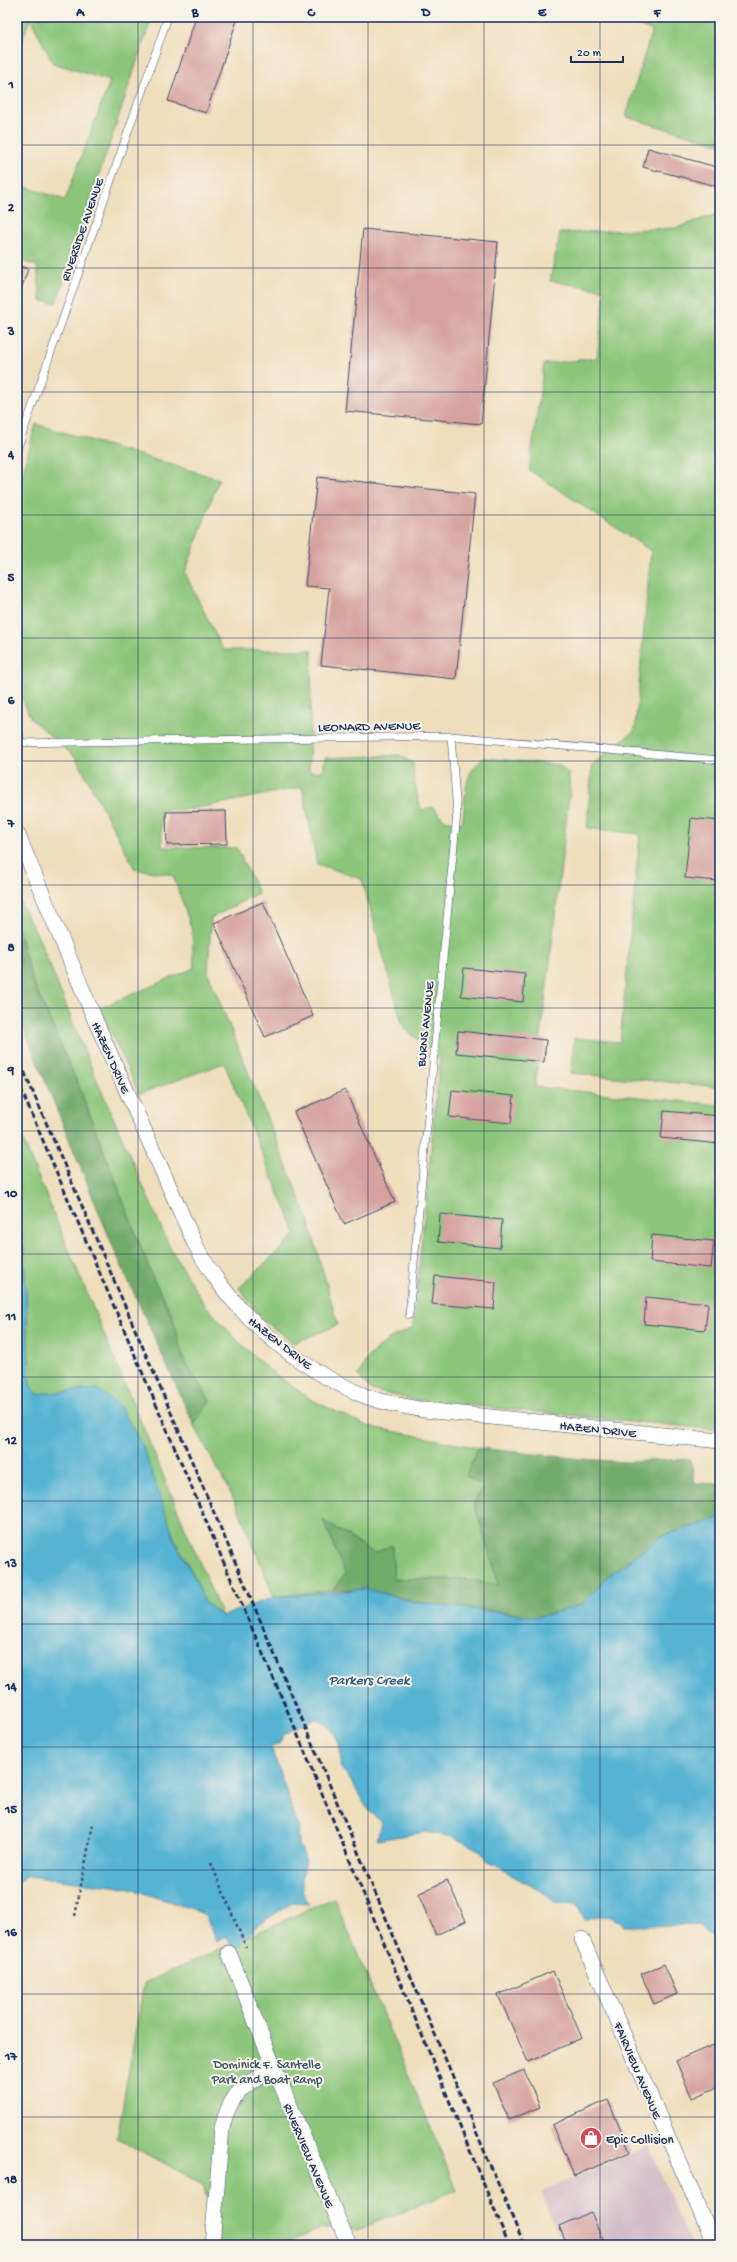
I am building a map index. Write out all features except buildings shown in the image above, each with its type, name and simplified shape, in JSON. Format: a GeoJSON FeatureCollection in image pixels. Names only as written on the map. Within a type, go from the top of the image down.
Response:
{"type":"FeatureCollection","features":[{"type":"Feature","properties":{"kind":"street","name":"HAZEN DRIVE"},"geometry":{"type":"LineString","coordinates":[[17,834],[96,1022],[194,1242],[212,1274],[235,1304],[262,1330],[317,1370],[365,1396],[394,1404],[424,1410],[720,1441]]}},
{"type":"Feature","properties":{"kind":"street","name":"FAIRVIEW AVENUE"},"geometry":{"type":"LineString","coordinates":[[582,1939],[715,2245]]}},
{"type":"Feature","properties":{"kind":"street","name":"RIVERVIEW AVENUE"},"geometry":{"type":"LineString","coordinates":[[229,1953],[274,2068],[349,2245]]}},
{"type":"Feature","properties":{"kind":"street"},"geometry":{"type":"LineString","coordinates":[[212,2245],[222,2128],[226,2112],[233,2097],[246,2084],[274,2068]]}},
{"type":"Feature","properties":{"kind":"lane","name":"RIVERSIDE AVENUE"},"geometry":{"type":"LineString","coordinates":[[17,450],[168,17]]}},
{"type":"Feature","properties":{"kind":"lane"},"geometry":{"type":"LineString","coordinates":[[17,729],[20,743]]}},
{"type":"Feature","properties":{"kind":"lane","name":"LEONARD AVENUE"},"geometry":{"type":"LineString","coordinates":[[20,743],[451,736],[720,760]]}},
{"type":"Feature","properties":{"kind":"lane","name":"BURNS AVENUE"},"geometry":{"type":"LineString","coordinates":[[409,1315],[457,813],[451,736]]}},
{"type":"Feature","properties":{"kind":"path"},"geometry":{"type":"LineString","coordinates":[[75,1916],[93,1824]]}},
{"type":"Feature","properties":{"kind":"path"},"geometry":{"type":"LineString","coordinates":[[211,1863],[246,1947]]}},
{"type":"Feature","properties":{"kind":"shaded area"},"geometry":{"type":"Polygon","coordinates":[[[649,2146],[691,2245],[563,2245],[541,2192],[649,2146]]]}},
{"type":"Feature","properties":{"kind":"green space"},"geometry":{"type":"Polygon","coordinates":[[[17,17],[152,17],[56,303],[41,301],[37,266],[17,259],[17,184],[65,200],[110,81],[53,63],[30,18],[17,56],[17,17]]]}},
{"type":"Feature","properties":{"kind":"green space"},"geometry":{"type":"Polygon","coordinates":[[[613,17],[720,17],[720,144],[626,117],[652,30],[613,17]]]}},
{"type":"Feature","properties":{"kind":"green space"},"geometry":{"type":"Polygon","coordinates":[[[720,213],[720,1087],[571,1073],[574,1038],[620,1042],[640,834],[587,828],[592,765],[635,730],[651,551],[529,470],[544,364],[597,358],[605,290],[550,281],[560,233],[676,228],[720,213]]]}},
{"type":"Feature","properties":{"kind":"green space"},"geometry":{"type":"Polygon","coordinates":[[[36,424],[219,479],[185,573],[223,650],[312,650],[309,772],[322,771],[325,758],[399,755],[413,763],[414,781],[421,810],[433,807],[445,820],[462,823],[468,779],[477,764],[484,758],[559,765],[568,773],[570,789],[535,1087],[720,1105],[720,1430],[414,1400],[371,1390],[358,1376],[369,1356],[390,1338],[413,1328],[440,1059],[403,1027],[362,879],[317,864],[302,787],[193,809],[161,810],[162,847],[237,848],[258,893],[211,918],[208,973],[308,1219],[338,1325],[293,1343],[263,1320],[239,1288],[296,1234],[224,1063],[139,1094],[100,1008],[194,968],[192,930],[173,875],[135,869],[76,758],[31,719],[17,687],[17,494],[36,424]]]}},
{"type":"Feature","properties":{"kind":"green space"},"geometry":{"type":"Polygon","coordinates":[[[19,900],[41,943],[83,1048],[170,1248],[205,1305],[238,1341],[268,1369],[310,1399],[367,1426],[478,1448],[466,1476],[483,1486],[474,1503],[499,1585],[465,1579],[394,1579],[374,1553],[324,1521],[345,1573],[333,1590],[274,1597],[237,1505],[194,1425],[210,1400],[184,1361],[172,1315],[152,1276],[79,1087],[33,982],[17,927],[17,907],[19,900]]]}},
{"type":"Feature","properties":{"kind":"green space"},"geometry":{"type":"Polygon","coordinates":[[[17,927],[33,982],[79,1087],[152,1276],[172,1315],[184,1361],[210,1400],[194,1425],[114,1249],[17,1012],[17,927]]]}},
{"type":"Feature","properties":{"kind":"green space"},"geometry":{"type":"Polygon","coordinates":[[[17,1126],[222,1616],[204,1602],[196,1580],[98,1389],[36,1394],[30,1385],[24,1251],[17,1211],[17,1126]]]}},
{"type":"Feature","properties":{"kind":"green space"},"geometry":{"type":"Polygon","coordinates":[[[478,1448],[626,1462],[690,1459],[695,1483],[720,1484],[720,1518],[662,1536],[606,1578],[582,1605],[538,1617],[415,1602],[366,1589],[333,1590],[345,1573],[323,1520],[374,1553],[392,1545],[394,1579],[465,1579],[499,1585],[474,1503],[483,1486],[466,1476],[478,1448]]]}},
{"type":"Feature","properties":{"kind":"green space","name":"Dominick F. Santelle Park and Boat Ramp"},"geometry":{"type":"Polygon","coordinates":[[[334,1898],[457,2190],[357,2230],[323,2228],[281,2245],[220,2245],[203,2184],[117,2138],[144,1983],[334,1898]]]}},
{"type":"Feature","properties":{"kind":"water","name":"Parkers Creek"},"geometry":{"type":"Polygon","coordinates":[[[17,1211],[24,1251],[30,1385],[36,1394],[98,1389],[121,1408],[143,1447],[176,1544],[196,1580],[204,1602],[222,1616],[274,1597],[366,1589],[415,1602],[538,1617],[582,1605],[606,1578],[662,1536],[720,1518],[720,1939],[707,1934],[698,1925],[624,1926],[615,1919],[605,1916],[585,1920],[576,1904],[554,1902],[543,1892],[511,1875],[501,1867],[490,1863],[481,1851],[453,1837],[426,1832],[377,1840],[381,1822],[374,1817],[346,1773],[340,1767],[341,1752],[333,1731],[322,1722],[315,1719],[284,1734],[279,1744],[271,1747],[298,1826],[299,1844],[306,1861],[302,1877],[302,1891],[309,1904],[292,1903],[261,1923],[234,1950],[226,1936],[217,1941],[205,1915],[192,1909],[128,1888],[27,1876],[17,1883],[17,1211]]]}},
{"type":"Feature","properties":{"kind":"railway"},"geometry":{"type":"LineString","coordinates":[[17,1055],[252,1601],[524,2245]]}},
{"type":"Feature","properties":{"kind":"railway"},"geometry":{"type":"LineString","coordinates":[[17,1080],[299,1738],[509,2245]]}},
{"type":"Feature","properties":{"kind":"place","name":"Epic Collision"},"geometry":{"type":"Point","coordinates":[591,2138]}}]}
